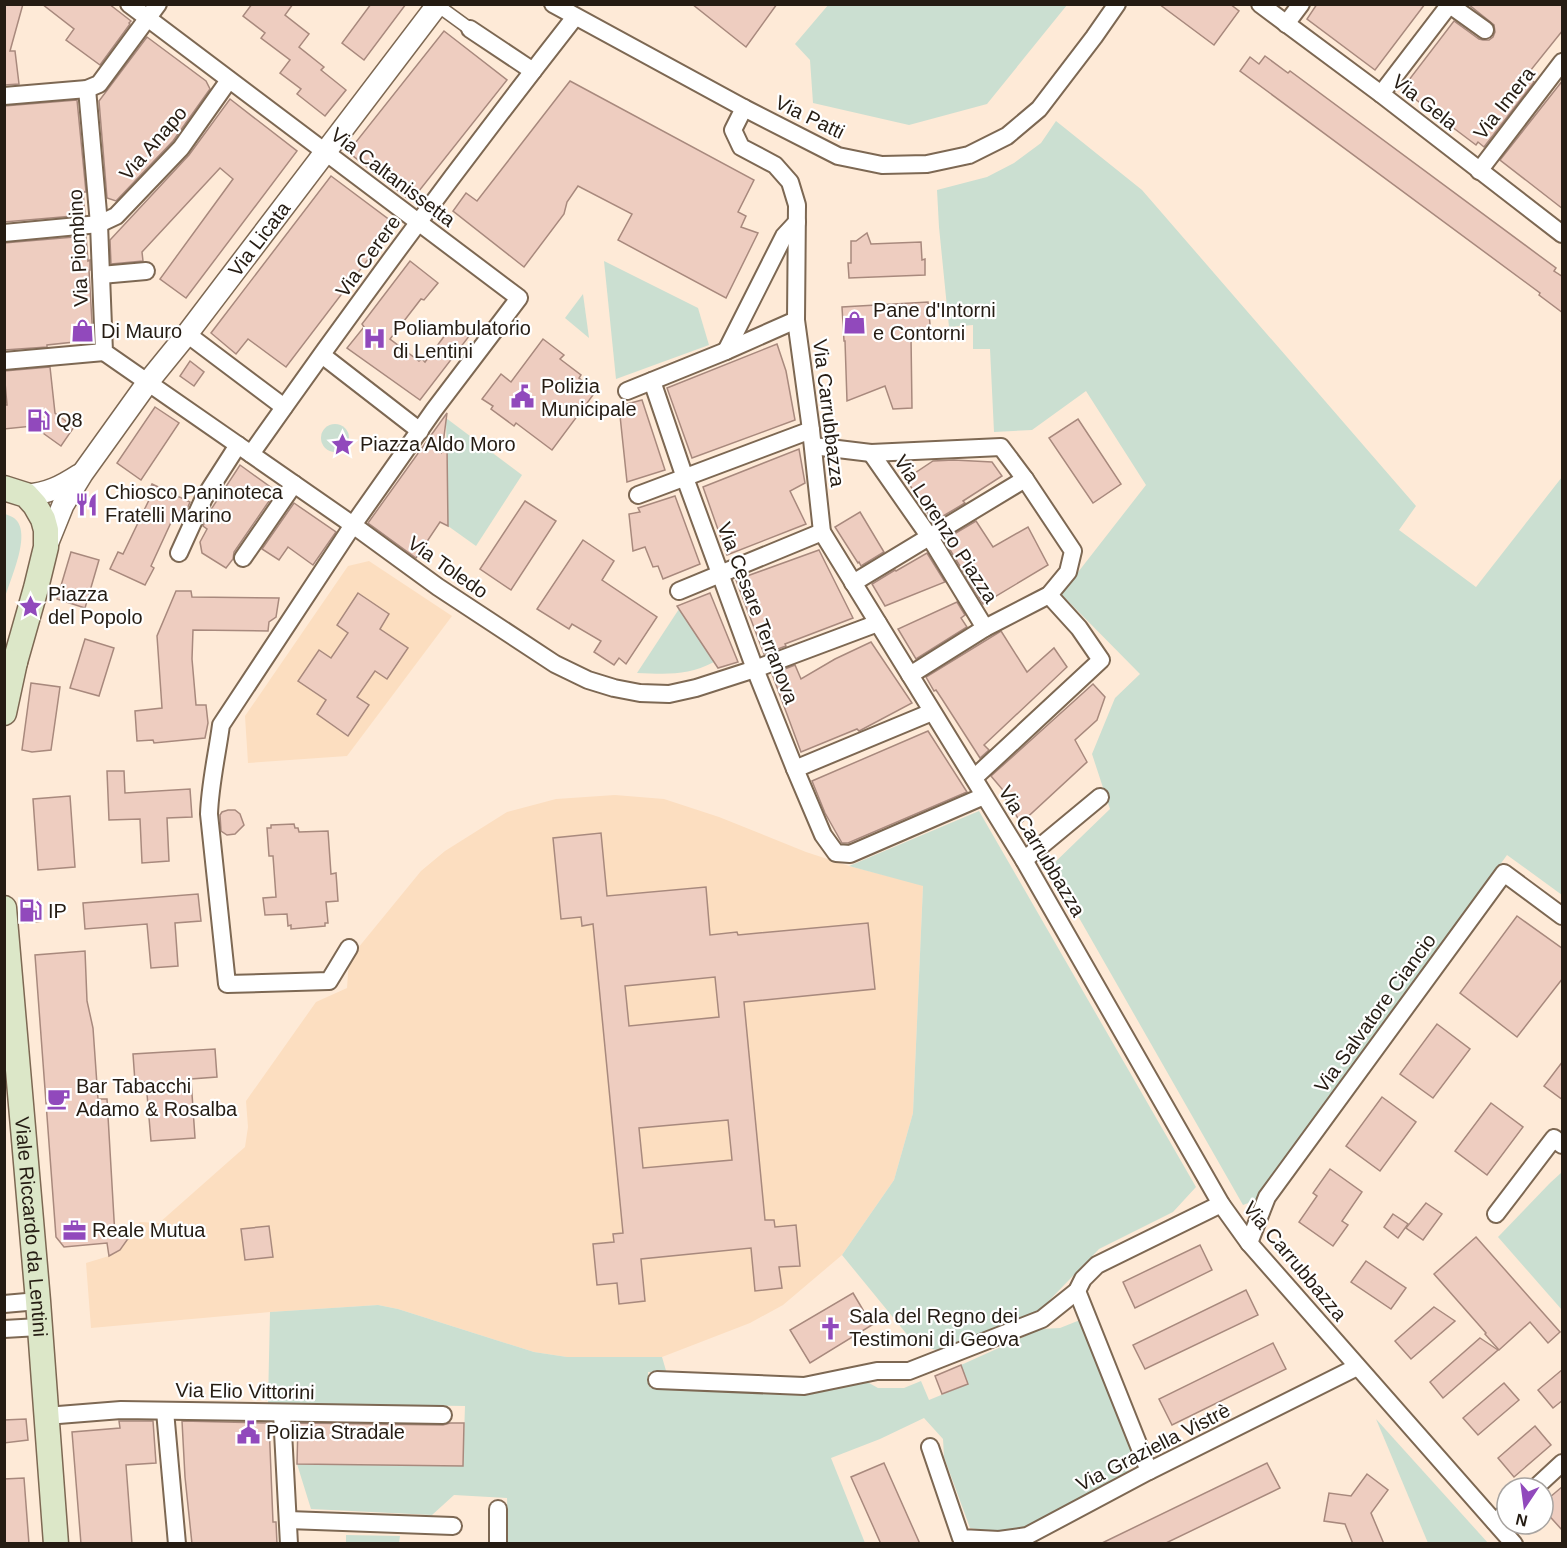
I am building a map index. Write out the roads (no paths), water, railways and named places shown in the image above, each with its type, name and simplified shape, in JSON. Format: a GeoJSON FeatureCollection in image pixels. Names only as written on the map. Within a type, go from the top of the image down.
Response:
{"type":"FeatureCollection","features":[{"type":"Feature","properties":{"kind":"main road"},"geometry":{"type":"LineString","coordinates":[[4,713],[10,668],[36,588],[46,547],[46,530],[35,505],[10,489]]}},
{"type":"Feature","properties":{"kind":"main road","name":"Viale Riccardo da Lentini"},"geometry":{"type":"LineString","coordinates":[[4,908],[38,1301],[56,1544]]}},
{"type":"Feature","properties":{"kind":"street","name":"Via Caltanissetta"},"geometry":{"type":"LineString","coordinates":[[129,4],[519,298],[420,430]]}},
{"type":"Feature","properties":{"kind":"street"},"geometry":{"type":"LineString","coordinates":[[4,96],[87,89],[99,84],[158,4]]}},
{"type":"Feature","properties":{"kind":"street","name":"Via Patti"},"geometry":{"type":"LineString","coordinates":[[553,4],[744,108],[838,156],[882,165],[927,164],[969,155],[1007,136],[1039,109],[1117,4]]}},
{"type":"Feature","properties":{"kind":"street","name":"Via Gela"},"geometry":{"type":"LineString","coordinates":[[1260,4],[1563,234]]}},
{"type":"Feature","properties":{"kind":"street"},"geometry":{"type":"LineString","coordinates":[[1286,24],[1301,4]]}},
{"type":"Feature","properties":{"kind":"street"},"geometry":{"type":"LineString","coordinates":[[438,5],[532,71]]}},
{"type":"Feature","properties":{"kind":"street","name":"Via Licata"},"geometry":{"type":"LineString","coordinates":[[46,547],[63,505],[82,474],[148,382],[438,5]]}},
{"type":"Feature","properties":{"kind":"street"},"geometry":{"type":"LineString","coordinates":[[1381,94],[1450,5],[1485,30]]}},
{"type":"Feature","properties":{"kind":"street","name":"Via Cerere"},"geometry":{"type":"LineString","coordinates":[[179,553],[204,498],[284,407],[532,71],[575,17]]}},
{"type":"Feature","properties":{"kind":"street","name":"Via Imera"},"geometry":{"type":"LineString","coordinates":[[1479,171],[1560,71]]}},
{"type":"Feature","properties":{"kind":"street","name":"Via Anapo"},"geometry":{"type":"LineString","coordinates":[[99,224],[116,216],[182,148],[230,80]]}},
{"type":"Feature","properties":{"kind":"street","name":"Via Piombino"},"geometry":{"type":"LineString","coordinates":[[87,89],[99,224],[104,352]]}},
{"type":"Feature","properties":{"kind":"street","name":"Via Carrubbazza"},"geometry":{"type":"LineString","coordinates":[[744,108],[734,130],[741,147],[775,165],[790,182],[797,205],[795,320],[812,438],[822,532],[1024,860],[1221,1204],[1249,1243],[1357,1366],[1495,1511]]}},
{"type":"Feature","properties":{"kind":"street"},"geometry":{"type":"LineString","coordinates":[[726,351],[784,236],[796,222]]}},
{"type":"Feature","properties":{"kind":"street"},"geometry":{"type":"LineString","coordinates":[[4,233],[99,224]]}},
{"type":"Feature","properties":{"kind":"street"},"geometry":{"type":"LineString","coordinates":[[101,275],[146,271]]}},
{"type":"Feature","properties":{"kind":"street"},"geometry":{"type":"LineString","coordinates":[[627,392],[795,320]]}},
{"type":"Feature","properties":{"kind":"street"},"geometry":{"type":"LineString","coordinates":[[186,334],[284,407]]}},
{"type":"Feature","properties":{"kind":"street"},"geometry":{"type":"LineString","coordinates":[[4,361],[104,352],[148,382]]}},
{"type":"Feature","properties":{"kind":"street"},"geometry":{"type":"LineString","coordinates":[[322,355],[420,430],[353,525],[221,725],[210,789],[209,813],[227,984],[329,981],[348,948]]}},
{"type":"Feature","properties":{"kind":"street","name":"Via Cesare Terranova"},"geometry":{"type":"LineString","coordinates":[[652,381],[685,478],[756,669],[823,835],[836,853],[850,854],[984,796]]}},
{"type":"Feature","properties":{"kind":"street","name":"Via Toledo"},"geometry":{"type":"LineString","coordinates":[[148,382],[467,606],[555,664],[588,680],[640,693],[669,694],[756,669],[878,623]]}},
{"type":"Feature","properties":{"kind":"street"},"geometry":{"type":"LineString","coordinates":[[639,495],[812,438],[871,453],[1001,447],[1073,551],[1068,572],[1049,595],[985,628],[910,675]]}},
{"type":"Feature","properties":{"kind":"street","name":"Via Lorenzo Piazza"},"geometry":{"type":"LineString","coordinates":[[871,453],[929,536],[985,628]]}},
{"type":"Feature","properties":{"kind":"street"},"geometry":{"type":"LineString","coordinates":[[10,489],[38,494],[58,488],[82,474]]}},
{"type":"Feature","properties":{"kind":"street"},"geometry":{"type":"LineString","coordinates":[[853,583],[1025,479]]}},
{"type":"Feature","properties":{"kind":"street"},"geometry":{"type":"LineString","coordinates":[[243,558],[294,484]]}},
{"type":"Feature","properties":{"kind":"street"},"geometry":{"type":"LineString","coordinates":[[679,591],[822,532]]}},
{"type":"Feature","properties":{"kind":"street"},"geometry":{"type":"LineString","coordinates":[[974,778],[1101,660],[1078,628],[1049,595]]}},
{"type":"Feature","properties":{"kind":"street"},"geometry":{"type":"LineString","coordinates":[[795,769],[932,712]]}},
{"type":"Feature","properties":{"kind":"street"},"geometry":{"type":"LineString","coordinates":[[1024,860],[1100,797]]}},
{"type":"Feature","properties":{"kind":"street","name":"Via Salvatore Ciancio"},"geometry":{"type":"LineString","coordinates":[[1249,1243],[1267,1197],[1503,873],[1563,916]]}},
{"type":"Feature","properties":{"kind":"street"},"geometry":{"type":"LineString","coordinates":[[1496,1214],[1554,1138],[1563,1145]]}},
{"type":"Feature","properties":{"kind":"street"},"geometry":{"type":"LineString","coordinates":[[657,1380],[804,1386],[877,1371],[909,1371],[1042,1318],[1077,1291],[1083,1280],[1097,1265],[1221,1204]]}},
{"type":"Feature","properties":{"kind":"street"},"geometry":{"type":"LineString","coordinates":[[1077,1291],[1149,1471]]}},
{"type":"Feature","properties":{"kind":"street"},"geometry":{"type":"LineString","coordinates":[[4,1304],[38,1301]]}},
{"type":"Feature","properties":{"kind":"street"},"geometry":{"type":"LineString","coordinates":[[4,1329],[39,1327]]}},
{"type":"Feature","properties":{"kind":"street","name":"Via Graziella Vistrè"},"geometry":{"type":"LineString","coordinates":[[930,1447],[961,1538],[999,1540],[1027,1536],[1149,1471],[1357,1366]]}},
{"type":"Feature","properties":{"kind":"street","name":"Via Elio Vittorini"},"geometry":{"type":"LineString","coordinates":[[46,1416],[121,1410],[443,1414]]}},
{"type":"Feature","properties":{"kind":"street"},"geometry":{"type":"LineString","coordinates":[[165,1411],[177,1544]]}},
{"type":"Feature","properties":{"kind":"street"},"geometry":{"type":"LineString","coordinates":[[282,1413],[289,1544]]}},
{"type":"Feature","properties":{"kind":"street"},"geometry":{"type":"LineString","coordinates":[[1548,1476],[1563,1464]]}},
{"type":"Feature","properties":{"kind":"street"},"geometry":{"type":"LineString","coordinates":[[498,1509],[498,1544]]}},
{"type":"Feature","properties":{"kind":"street"},"geometry":{"type":"LineString","coordinates":[[288,1520],[453,1526]]}},
{"type":"Feature","properties":{"kind":"place","name":"Pane d'Intorni e Contorni"},"geometry":{"type":"Point","coordinates":[855,322]}},
{"type":"Feature","properties":{"kind":"place","name":"Di Mauro"},"geometry":{"type":"Point","coordinates":[83,331]}},
{"type":"Feature","properties":{"kind":"place","name":"Poliambulatorio di Lentini"},"geometry":{"type":"Point","coordinates":[375,339]}},
{"type":"Feature","properties":{"kind":"place","name":"Polizia Municipale"},"geometry":{"type":"Point","coordinates":[523,397]}},
{"type":"Feature","properties":{"kind":"place","name":"Q8"},"geometry":{"type":"Point","coordinates":[38,420]}},
{"type":"Feature","properties":{"kind":"place","name":"Piazza Aldo Moro"},"geometry":{"type":"Point","coordinates":[342,444]}},
{"type":"Feature","properties":{"kind":"place","name":"Chiosco Paninoteca Fratelli Marino"},"geometry":{"type":"Point","coordinates":[87,504]}},
{"type":"Feature","properties":{"kind":"place","name":"Piazza del Popolo"},"geometry":{"type":"Point","coordinates":[30,606]}},
{"type":"Feature","properties":{"kind":"place","name":"IP"},"geometry":{"type":"Point","coordinates":[30,911]}},
{"type":"Feature","properties":{"kind":"place","name":"Bar Tabacchi Adamo & Rosalba"},"geometry":{"type":"Point","coordinates":[58,1098]}},
{"type":"Feature","properties":{"kind":"place","name":"Reale Mutua"},"geometry":{"type":"Point","coordinates":[74,1230]}},
{"type":"Feature","properties":{"kind":"place","name":"Sala del Regno dei Testimoni di Geova"},"geometry":{"type":"Point","coordinates":[831,1328]}},
{"type":"Feature","properties":{"kind":"place","name":"Polizia Stradale"},"geometry":{"type":"Point","coordinates":[248,1432]}}]}
